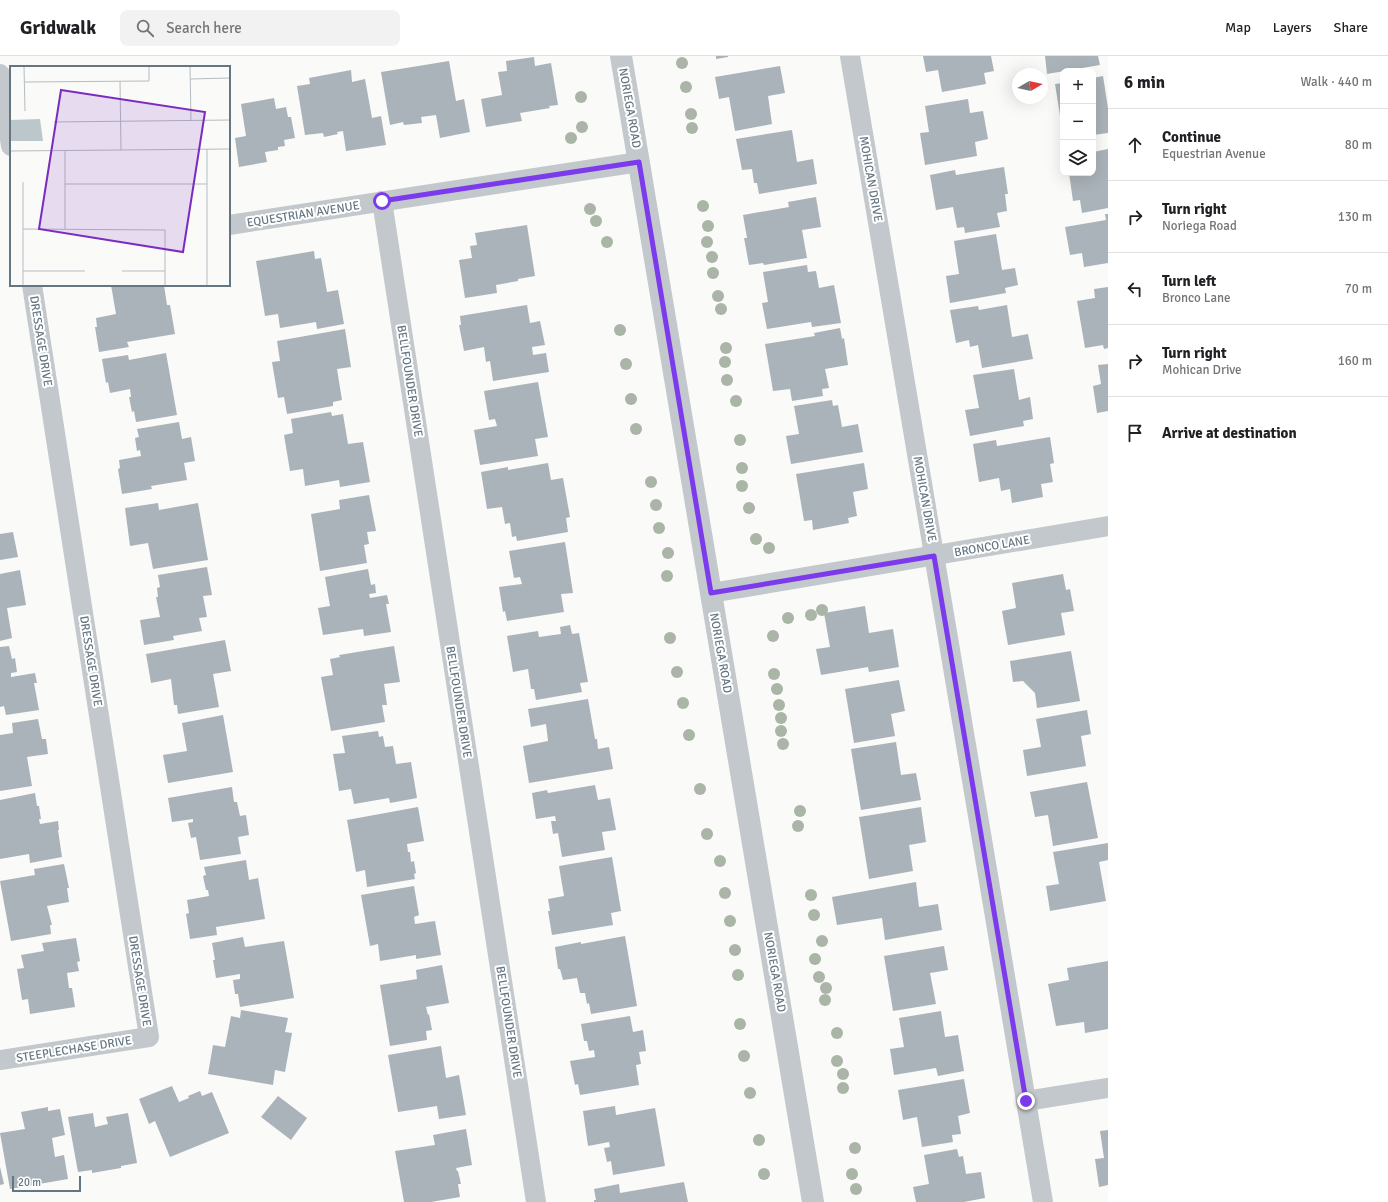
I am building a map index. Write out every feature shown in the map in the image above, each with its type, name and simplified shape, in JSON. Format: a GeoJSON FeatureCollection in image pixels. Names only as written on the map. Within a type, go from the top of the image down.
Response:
{"type":"FeatureCollection","features":[{"type":"Feature","properties":{"kind":"street","name":"NORIEGA ROAD"},"geometry":{"type":"LineString","coordinates":[[621,56],[813,1202]]}},
{"type":"Feature","properties":{"kind":"street","name":"MOHICAN DRIVE"},"geometry":{"type":"LineString","coordinates":[[850,56],[1043,1202]]}},
{"type":"Feature","properties":{"kind":"street"},"geometry":{"type":"LineString","coordinates":[[0,74],[10,139]]}},
{"type":"Feature","properties":{"kind":"street","name":"EQUESTRIAN AVENUE"},"geometry":{"type":"LineString","coordinates":[[230,225],[639,162]]}},
{"type":"Feature","properties":{"kind":"street","name":"BELLFOUNDER DRIVE"},"geometry":{"type":"LineString","coordinates":[[382,201],[536,1202]]}},
{"type":"Feature","properties":{"kind":"street","name":"DRESSAGE DRIVE"},"geometry":{"type":"LineString","coordinates":[[32,286],[149,1037]]}},
{"type":"Feature","properties":{"kind":"street","name":"BRONCO LANE"},"geometry":{"type":"LineString","coordinates":[[711,593],[1108,526]]}},
{"type":"Feature","properties":{"kind":"street","name":"STEEPLECHASE DRIVE"},"geometry":{"type":"LineString","coordinates":[[0,1060],[149,1037]]}},
{"type":"Feature","properties":{"kind":"street"},"geometry":{"type":"LineString","coordinates":[[1026,1101],[1108,1088]]}},
{"type":"Feature","properties":{"kind":"building"},"geometry":{"type":"Polygon","coordinates":[[[716,56],[728,56],[728,57],[716,59],[716,56]]]}},
{"type":"Feature","properties":{"kind":"building"},"geometry":{"type":"Polygon","coordinates":[[[923,56],[991,56],[994,71],[984,73],[986,84],[942,92],[938,70],[926,72],[923,56]]]}},
{"type":"Feature","properties":{"kind":"building"},"geometry":{"type":"Polygon","coordinates":[[[1045,56],[1098,56],[1100,65],[1082,68],[1060,68],[1060,72],[1048,74],[1048,68],[1046,68],[1045,56]]]}},
{"type":"Feature","properties":{"kind":"building"},"geometry":{"type":"Polygon","coordinates":[[[534,57],[535,66],[551,63],[558,105],[549,106],[550,108],[520,113],[522,121],[486,127],[481,99],[502,95],[498,72],[507,71],[506,61],[534,57]]]}},
{"type":"Feature","properties":{"kind":"building"},"geometry":{"type":"Polygon","coordinates":[[[449,61],[456,101],[464,99],[470,132],[440,138],[436,115],[421,117],[422,123],[404,125],[403,122],[390,125],[381,72],[449,61]]]}},
{"type":"Feature","properties":{"kind":"building"},"geometry":{"type":"Polygon","coordinates":[[[780,66],[785,93],[768,96],[772,124],[735,131],[729,97],[719,99],[715,77],[780,66]]]}},
{"type":"Feature","properties":{"kind":"building"},"geometry":{"type":"Polygon","coordinates":[[[351,70],[352,82],[365,79],[372,118],[381,116],[386,145],[346,151],[343,131],[337,132],[338,134],[324,137],[323,133],[305,135],[297,86],[310,84],[309,78],[351,70]]]}},
{"type":"Feature","properties":{"kind":"building"},"geometry":{"type":"Polygon","coordinates":[[[1103,76],[1108,108],[1108,133],[1096,135],[1096,104],[1096,77],[1103,76]]]}},
{"type":"Feature","properties":{"kind":"building"},"geometry":{"type":"Polygon","coordinates":[[[1060,83],[1060,115],[1055,84],[1060,83]]]}},
{"type":"Feature","properties":{"kind":"building"},"geometry":{"type":"Polygon","coordinates":[[[274,98],[276,109],[286,107],[288,117],[291,117],[295,138],[284,140],[285,146],[278,147],[278,150],[265,152],[267,162],[239,167],[235,138],[246,136],[241,104],[274,98]]]}},
{"type":"Feature","properties":{"kind":"building"},"geometry":{"type":"Polygon","coordinates":[[[968,99],[970,113],[983,111],[988,139],[975,142],[977,156],[925,165],[920,133],[929,132],[925,106],[968,99]]]}},
{"type":"Feature","properties":{"kind":"building"},"geometry":{"type":"Polygon","coordinates":[[[792,130],[797,162],[813,159],[817,184],[759,194],[757,183],[754,183],[752,169],[742,170],[736,139],[792,130]]]}},
{"type":"Feature","properties":{"kind":"building"},"geometry":{"type":"Polygon","coordinates":[[[1108,149],[1108,208],[1082,213],[1080,200],[1073,201],[1069,176],[1096,176],[1096,151],[1108,149]]]}},
{"type":"Feature","properties":{"kind":"building"},"geometry":{"type":"Polygon","coordinates":[[[1004,167],[1008,194],[1005,194],[1007,211],[997,213],[1000,227],[965,233],[964,227],[957,228],[953,207],[936,210],[930,175],[955,170],[956,175],[1004,167]]]}},
{"type":"Feature","properties":{"kind":"building"},"geometry":{"type":"Polygon","coordinates":[[[816,197],[821,227],[802,230],[807,258],[764,265],[763,263],[749,265],[744,238],[747,238],[743,215],[789,207],[788,202],[816,197]]]}},
{"type":"Feature","properties":{"kind":"building"},"geometry":{"type":"Polygon","coordinates":[[[1105,214],[1108,214],[1108,263],[1084,267],[1082,253],[1070,255],[1065,227],[1106,220],[1105,214]]]}},
{"type":"Feature","properties":{"kind":"building"},"geometry":{"type":"Polygon","coordinates":[[[527,225],[535,276],[496,285],[497,293],[465,298],[459,260],[472,258],[470,246],[477,245],[475,233],[527,225]]]}},
{"type":"Feature","properties":{"kind":"building"},"geometry":{"type":"Polygon","coordinates":[[[996,234],[1002,270],[1015,268],[1018,285],[1005,288],[1006,293],[950,303],[946,276],[959,274],[954,241],[996,234]]]}},
{"type":"Feature","properties":{"kind":"building"},"geometry":{"type":"Polygon","coordinates":[[[314,251],[315,259],[321,258],[327,292],[338,290],[344,324],[317,329],[316,322],[280,328],[278,314],[265,316],[256,261],[314,251]]]}},
{"type":"Feature","properties":{"kind":"building"},"geometry":{"type":"Polygon","coordinates":[[[807,265],[808,272],[816,271],[819,288],[834,285],[841,323],[812,327],[811,322],[767,329],[762,303],[768,302],[763,272],[807,265]]]}},
{"type":"Feature","properties":{"kind":"building"},"geometry":{"type":"Polygon","coordinates":[[[111,286],[164,286],[167,305],[170,305],[175,334],[127,342],[129,347],[99,352],[95,327],[97,327],[96,318],[116,314],[111,286]]]}},
{"type":"Feature","properties":{"kind":"building"},"geometry":{"type":"Polygon","coordinates":[[[1108,287],[1108,348],[1104,349],[1103,345],[1085,348],[1077,301],[1095,298],[1094,289],[1108,287]]]}},
{"type":"Feature","properties":{"kind":"building"},"geometry":{"type":"Polygon","coordinates":[[[527,305],[530,323],[540,321],[545,345],[532,347],[533,355],[546,353],[549,372],[493,381],[490,361],[486,362],[484,347],[464,351],[459,325],[461,325],[460,316],[527,305]]]}},
{"type":"Feature","properties":{"kind":"building"},"geometry":{"type":"Polygon","coordinates":[[[1007,305],[1012,337],[1028,334],[1033,359],[982,368],[978,345],[970,347],[969,340],[956,343],[950,310],[978,306],[979,310],[1007,305]]]}},
{"type":"Feature","properties":{"kind":"building"},"geometry":{"type":"Polygon","coordinates":[[[840,328],[842,339],[844,338],[848,365],[825,369],[829,388],[822,389],[823,396],[792,401],[790,389],[773,391],[765,344],[815,336],[814,333],[840,328]]]}},
{"type":"Feature","properties":{"kind":"building"},"geometry":{"type":"Polygon","coordinates":[[[345,329],[351,367],[337,369],[342,400],[333,402],[333,406],[287,414],[284,397],[278,398],[272,362],[280,361],[277,341],[345,329]]]}},
{"type":"Feature","properties":{"kind":"building"},"geometry":{"type":"Polygon","coordinates":[[[166,353],[177,415],[136,422],[129,397],[131,397],[130,389],[110,393],[108,382],[106,383],[102,359],[128,355],[129,360],[166,353]]]}},
{"type":"Feature","properties":{"kind":"building"},"geometry":{"type":"Polygon","coordinates":[[[1108,364],[1108,411],[1097,413],[1093,386],[1101,384],[1098,365],[1108,364]]]}},
{"type":"Feature","properties":{"kind":"building"},"geometry":{"type":"Polygon","coordinates":[[[1014,369],[1019,400],[1030,397],[1033,419],[1023,421],[1024,426],[970,436],[965,410],[979,408],[973,375],[1014,369]]]}},
{"type":"Feature","properties":{"kind":"building"},"geometry":{"type":"Polygon","coordinates":[[[538,382],[548,437],[535,439],[538,456],[480,465],[474,430],[497,426],[495,419],[489,420],[484,391],[538,382]]]}},
{"type":"Feature","properties":{"kind":"building"},"geometry":{"type":"Polygon","coordinates":[[[832,400],[833,406],[838,405],[842,427],[858,424],[863,452],[791,464],[786,436],[799,434],[794,406],[832,400]]]}},
{"type":"Feature","properties":{"kind":"building"},"geometry":{"type":"Polygon","coordinates":[[[331,412],[332,416],[343,414],[348,444],[363,442],[370,482],[340,487],[339,480],[305,486],[303,469],[290,471],[284,435],[293,433],[291,419],[331,412]]]}},
{"type":"Feature","properties":{"kind":"building"},"geometry":{"type":"Polygon","coordinates":[[[179,422],[182,439],[191,437],[195,461],[184,463],[187,480],[151,486],[152,489],[122,494],[118,469],[120,468],[119,460],[141,456],[140,450],[137,451],[135,438],[139,437],[137,429],[179,422]]]}},
{"type":"Feature","properties":{"kind":"building"},"geometry":{"type":"Polygon","coordinates":[[[1050,437],[1054,463],[1050,464],[1053,482],[1041,484],[1043,497],[1012,503],[1010,489],[1001,491],[999,478],[979,482],[973,444],[996,440],[997,446],[1050,437]]]}},
{"type":"Feature","properties":{"kind":"building"},"geometry":{"type":"Polygon","coordinates":[[[548,463],[551,480],[563,478],[570,517],[566,518],[568,532],[517,541],[516,536],[512,537],[510,523],[505,524],[502,507],[487,509],[481,472],[508,467],[508,470],[548,463]]]}},
{"type":"Feature","properties":{"kind":"building"},"geometry":{"type":"Polygon","coordinates":[[[864,463],[868,489],[853,492],[857,516],[848,518],[849,523],[813,530],[812,520],[804,521],[796,474],[864,463]]]}},
{"type":"Feature","properties":{"kind":"building"},"geometry":{"type":"Polygon","coordinates":[[[369,495],[376,531],[367,532],[369,544],[364,545],[367,563],[320,571],[311,514],[340,509],[339,500],[369,495]]]}},
{"type":"Feature","properties":{"kind":"building"},"geometry":{"type":"Polygon","coordinates":[[[158,503],[159,510],[198,503],[208,560],[153,569],[148,543],[130,546],[125,508],[158,503]]]}},
{"type":"Feature","properties":{"kind":"building"},"geometry":{"type":"Polygon","coordinates":[[[13,532],[18,557],[0,560],[0,534],[13,532]]]}},
{"type":"Feature","properties":{"kind":"building"},"geometry":{"type":"Polygon","coordinates":[[[565,542],[573,593],[561,594],[564,612],[507,621],[505,611],[503,612],[499,587],[522,584],[520,577],[514,578],[509,551],[565,542]]]}},
{"type":"Feature","properties":{"kind":"building"},"geometry":{"type":"Polygon","coordinates":[[[207,567],[212,595],[203,596],[207,617],[199,618],[202,631],[173,636],[174,640],[144,645],[140,620],[160,617],[156,597],[158,597],[157,588],[160,587],[158,575],[207,567]]]}},
{"type":"Feature","properties":{"kind":"building"},"geometry":{"type":"Polygon","coordinates":[[[368,569],[371,585],[375,584],[376,593],[369,594],[370,598],[387,595],[389,604],[386,604],[391,632],[364,636],[363,629],[323,635],[318,608],[330,606],[325,577],[368,569]]]}},
{"type":"Feature","properties":{"kind":"building"},"geometry":{"type":"Polygon","coordinates":[[[20,570],[26,605],[7,608],[12,638],[0,641],[0,574],[20,570]]]}},
{"type":"Feature","properties":{"kind":"building"},"geometry":{"type":"Polygon","coordinates":[[[1063,574],[1066,590],[1070,589],[1074,611],[1061,613],[1065,635],[1008,645],[1002,611],[1016,608],[1012,583],[1063,574]]]}},
{"type":"Feature","properties":{"kind":"building"},"geometry":{"type":"Polygon","coordinates":[[[865,606],[869,633],[893,629],[899,667],[869,672],[868,667],[821,675],[816,649],[830,647],[824,613],[865,606]]]}},
{"type":"Feature","properties":{"kind":"building"},"geometry":{"type":"Polygon","coordinates":[[[570,625],[572,634],[579,633],[588,682],[580,683],[582,692],[536,700],[534,689],[531,689],[528,669],[513,672],[507,636],[538,631],[539,637],[561,634],[560,627],[570,625]]]}},
{"type":"Feature","properties":{"kind":"building"},"geometry":{"type":"Polygon","coordinates":[[[225,640],[231,671],[213,674],[219,707],[178,714],[177,705],[174,705],[171,679],[151,683],[146,654],[225,640]]]}},
{"type":"Feature","properties":{"kind":"building"},"geometry":{"type":"Polygon","coordinates":[[[9,646],[12,659],[15,658],[17,672],[11,673],[11,677],[35,673],[37,683],[34,683],[39,710],[6,715],[4,706],[0,707],[0,647],[9,646]]]}},
{"type":"Feature","properties":{"kind":"building"},"geometry":{"type":"Polygon","coordinates":[[[394,646],[400,682],[384,684],[387,705],[382,705],[385,722],[331,731],[321,677],[333,675],[330,659],[340,657],[339,655],[394,646]]]}},
{"type":"Feature","properties":{"kind":"building"},"geometry":{"type":"Polygon","coordinates":[[[1071,651],[1080,701],[1037,708],[1035,693],[1023,681],[1013,682],[1010,661],[1071,651]]]}},
{"type":"Feature","properties":{"kind":"building"},"geometry":{"type":"Polygon","coordinates":[[[899,680],[905,711],[891,714],[895,736],[854,743],[845,689],[899,680]]]}},
{"type":"Feature","properties":{"kind":"building"},"geometry":{"type":"Polygon","coordinates":[[[588,699],[598,749],[609,747],[613,769],[529,783],[523,746],[548,741],[546,724],[531,727],[528,709],[588,699]]]}},
{"type":"Feature","properties":{"kind":"building"},"geometry":{"type":"Polygon","coordinates":[[[1087,710],[1091,734],[1081,736],[1086,766],[1027,776],[1023,750],[1041,747],[1036,719],[1087,710]]]}},
{"type":"Feature","properties":{"kind":"building"},"geometry":{"type":"Polygon","coordinates":[[[223,715],[233,772],[168,783],[163,755],[187,751],[182,723],[223,715]]]}},
{"type":"Feature","properties":{"kind":"building"},"geometry":{"type":"Polygon","coordinates":[[[38,719],[42,739],[46,739],[48,754],[27,757],[32,786],[0,791],[0,735],[13,733],[12,723],[38,719]]]}},
{"type":"Feature","properties":{"kind":"building"},"geometry":{"type":"Polygon","coordinates":[[[378,731],[379,737],[383,736],[385,747],[393,746],[396,764],[411,762],[417,798],[390,803],[389,798],[354,804],[351,789],[339,791],[333,754],[345,753],[342,736],[378,731]]]}},
{"type":"Feature","properties":{"kind":"building"},"geometry":{"type":"Polygon","coordinates":[[[896,742],[901,775],[916,773],[921,800],[861,810],[851,749],[896,742]]]}},
{"type":"Feature","properties":{"kind":"building"},"geometry":{"type":"Polygon","coordinates":[[[1087,782],[1098,838],[1053,846],[1048,815],[1035,817],[1030,792],[1087,782]]]}},
{"type":"Feature","properties":{"kind":"building"},"geometry":{"type":"Polygon","coordinates":[[[595,785],[598,800],[610,798],[616,830],[602,832],[605,850],[562,857],[558,833],[553,834],[551,821],[556,821],[555,816],[536,819],[532,793],[547,790],[548,793],[595,785]]]}},
{"type":"Feature","properties":{"kind":"building"},"geometry":{"type":"Polygon","coordinates":[[[232,787],[234,802],[237,802],[240,816],[246,815],[249,835],[238,837],[241,854],[200,860],[196,837],[191,838],[188,823],[193,822],[193,819],[172,822],[168,798],[232,787]]]}},
{"type":"Feature","properties":{"kind":"building"},"geometry":{"type":"Polygon","coordinates":[[[35,793],[37,806],[39,806],[41,819],[39,819],[40,824],[58,821],[62,857],[30,863],[29,854],[0,859],[0,800],[35,793]]]}},
{"type":"Feature","properties":{"kind":"building"},"geometry":{"type":"Polygon","coordinates":[[[418,807],[424,841],[407,844],[411,862],[414,861],[416,873],[414,874],[415,879],[367,887],[365,870],[356,872],[347,820],[418,807]]]}},
{"type":"Feature","properties":{"kind":"building"},"geometry":{"type":"Polygon","coordinates":[[[921,807],[926,842],[909,845],[913,871],[869,879],[859,817],[921,807]]]}},
{"type":"Feature","properties":{"kind":"building"},"geometry":{"type":"Polygon","coordinates":[[[1108,843],[1108,860],[1099,862],[1106,901],[1050,911],[1046,886],[1059,884],[1053,852],[1108,843]]]}},
{"type":"Feature","properties":{"kind":"building"},"geometry":{"type":"Polygon","coordinates":[[[612,857],[621,911],[611,913],[613,925],[552,935],[548,911],[550,911],[548,899],[564,896],[559,866],[612,857]]]}},
{"type":"Feature","properties":{"kind":"building"},"geometry":{"type":"Polygon","coordinates":[[[246,860],[249,880],[258,878],[265,919],[216,927],[217,935],[190,939],[186,914],[189,913],[187,900],[209,896],[203,876],[206,875],[204,867],[246,860]]]}},
{"type":"Feature","properties":{"kind":"building"},"geometry":{"type":"Polygon","coordinates":[[[64,864],[69,888],[67,888],[69,902],[47,906],[52,925],[50,925],[51,934],[11,941],[0,881],[35,875],[34,869],[64,864]]]}},
{"type":"Feature","properties":{"kind":"building"},"geometry":{"type":"Polygon","coordinates":[[[916,882],[919,907],[938,904],[942,930],[885,940],[882,918],[837,925],[832,897],[916,882]]]}},
{"type":"Feature","properties":{"kind":"building"},"geometry":{"type":"Polygon","coordinates":[[[414,886],[419,915],[414,917],[415,924],[435,921],[441,955],[416,959],[416,955],[380,961],[378,944],[370,946],[361,895],[414,886]]]}},
{"type":"Feature","properties":{"kind":"building"},"geometry":{"type":"Polygon","coordinates":[[[625,936],[637,1006],[591,1014],[585,993],[580,993],[577,978],[563,980],[560,969],[558,969],[555,947],[625,936]]]}},
{"type":"Feature","properties":{"kind":"building"},"geometry":{"type":"Polygon","coordinates":[[[243,937],[245,947],[284,941],[294,998],[240,1007],[238,994],[235,994],[233,980],[240,979],[240,974],[216,978],[212,943],[243,937]]]}},
{"type":"Feature","properties":{"kind":"building"},"geometry":{"type":"Polygon","coordinates":[[[76,938],[80,961],[77,962],[79,971],[67,973],[69,988],[72,988],[75,1007],[30,1014],[28,999],[22,1000],[17,969],[24,968],[21,955],[44,951],[42,943],[76,938]]]}},
{"type":"Feature","properties":{"kind":"building"},"geometry":{"type":"Polygon","coordinates":[[[944,946],[948,970],[930,973],[936,1004],[893,1011],[884,956],[944,946]]]}},
{"type":"Feature","properties":{"kind":"building"},"geometry":{"type":"Polygon","coordinates":[[[1108,961],[1108,1029],[1085,1033],[1084,1022],[1056,1026],[1048,984],[1069,980],[1067,968],[1108,961]]]}},
{"type":"Feature","properties":{"kind":"building"},"geometry":{"type":"Polygon","coordinates":[[[442,965],[449,1003],[426,1007],[432,1030],[426,1031],[427,1040],[390,1046],[380,985],[417,979],[416,970],[442,965]]]}},
{"type":"Feature","properties":{"kind":"building"},"geometry":{"type":"Polygon","coordinates":[[[241,1010],[288,1018],[285,1032],[292,1033],[285,1072],[275,1070],[273,1085],[208,1074],[213,1045],[225,1047],[231,1016],[240,1018],[241,1010]]]}},
{"type":"Feature","properties":{"kind":"building"},"geometry":{"type":"Polygon","coordinates":[[[941,1011],[945,1037],[958,1035],[964,1071],[938,1076],[936,1068],[894,1075],[890,1049],[904,1047],[899,1018],[941,1011]]]}},
{"type":"Feature","properties":{"kind":"building"},"geometry":{"type":"Polygon","coordinates":[[[630,1016],[633,1032],[643,1030],[646,1051],[639,1052],[641,1064],[636,1065],[639,1085],[580,1095],[578,1084],[575,1085],[570,1061],[595,1057],[594,1050],[589,1051],[587,1041],[584,1041],[581,1024],[630,1016]]]}},
{"type":"Feature","properties":{"kind":"building"},"geometry":{"type":"Polygon","coordinates":[[[441,1046],[446,1078],[459,1075],[466,1115],[439,1119],[437,1106],[398,1112],[388,1055],[441,1046]]]}},
{"type":"Feature","properties":{"kind":"building"},"geometry":{"type":"Polygon","coordinates":[[[964,1079],[970,1113],[958,1116],[961,1134],[952,1135],[953,1142],[922,1147],[917,1117],[903,1120],[898,1090],[964,1079]]]}},
{"type":"Feature","properties":{"kind":"building"},"geometry":{"type":"Polygon","coordinates":[[[172,1086],[179,1102],[200,1091],[202,1096],[212,1092],[229,1133],[170,1157],[155,1121],[149,1124],[139,1099],[172,1086]]]}},
{"type":"Feature","properties":{"kind":"building"},"geometry":{"type":"Polygon","coordinates":[[[278,1096],[307,1118],[291,1140],[261,1117],[278,1096]]]}},
{"type":"Feature","properties":{"kind":"building"},"geometry":{"type":"Polygon","coordinates":[[[615,1106],[616,1115],[655,1108],[665,1166],[613,1175],[611,1161],[607,1162],[604,1148],[610,1147],[609,1142],[588,1146],[583,1111],[615,1106]]]}},
{"type":"Feature","properties":{"kind":"building"},"geometry":{"type":"Polygon","coordinates":[[[48,1107],[48,1111],[60,1109],[65,1135],[52,1138],[55,1157],[64,1155],[68,1179],[10,1189],[0,1133],[25,1129],[21,1112],[48,1107]]]}},
{"type":"Feature","properties":{"kind":"building"},"geometry":{"type":"Polygon","coordinates":[[[93,1113],[95,1127],[108,1124],[106,1117],[128,1113],[137,1163],[121,1166],[121,1168],[92,1173],[92,1170],[78,1172],[68,1117],[93,1113]]]}},
{"type":"Feature","properties":{"kind":"building"},"geometry":{"type":"Polygon","coordinates":[[[466,1129],[472,1165],[456,1168],[461,1184],[458,1184],[460,1197],[431,1202],[404,1202],[395,1151],[435,1145],[433,1135],[466,1129]]]}},
{"type":"Feature","properties":{"kind":"building"},"geometry":{"type":"Polygon","coordinates":[[[1108,1130],[1108,1185],[1099,1187],[1095,1159],[1104,1158],[1100,1131],[1108,1130]]]}},
{"type":"Feature","properties":{"kind":"building"},"geometry":{"type":"Polygon","coordinates":[[[957,1149],[959,1157],[963,1156],[966,1174],[981,1172],[985,1198],[964,1202],[916,1202],[913,1187],[929,1184],[924,1155],[957,1149]]]}},
{"type":"Feature","properties":{"kind":"building"},"geometry":{"type":"Polygon","coordinates":[[[0,1167],[4,1184],[0,1185],[0,1167]]]}},
{"type":"Feature","properties":{"kind":"building"},"geometry":{"type":"Polygon","coordinates":[[[684,1182],[688,1202],[594,1202],[594,1200],[596,1200],[594,1189],[619,1184],[620,1193],[684,1182]]]}},
{"type":"Feature","properties":{"kind":"route"},"geometry":{"type":"LineString","coordinates":[[382,201],[639,162],[711,593],[934,556],[1026,1101]]}}]}
